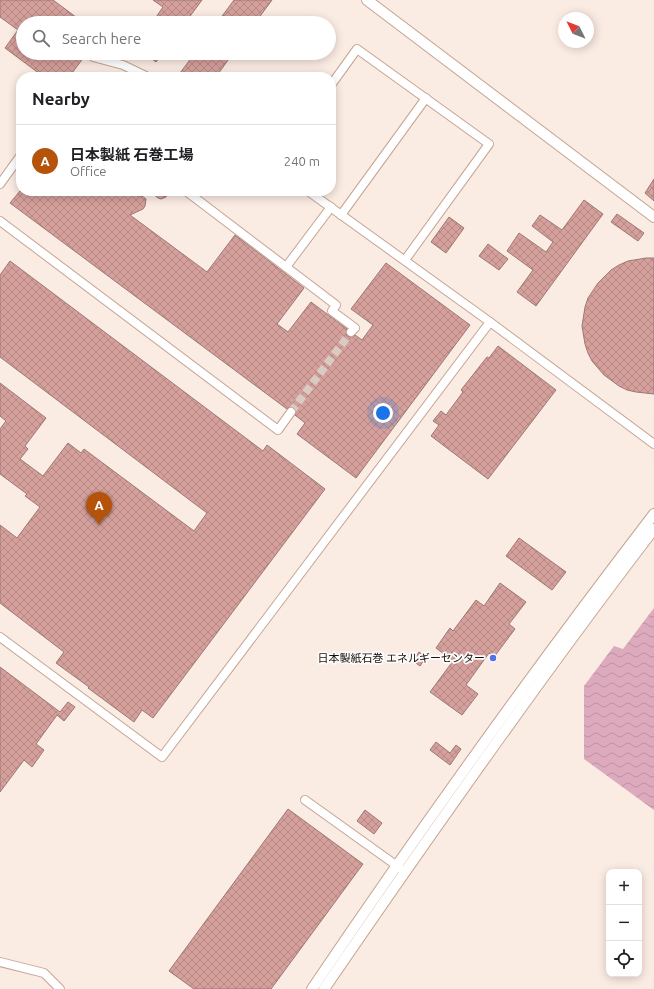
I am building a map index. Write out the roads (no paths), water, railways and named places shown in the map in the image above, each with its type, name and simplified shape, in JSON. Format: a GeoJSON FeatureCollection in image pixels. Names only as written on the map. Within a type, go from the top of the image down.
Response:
{"type":"FeatureCollection","features":[{"type":"Feature","properties":{"kind":"street"},"geometry":{"type":"LineString","coordinates":[[367,0],[654,217]]}},
{"type":"Feature","properties":{"kind":"street"},"geometry":{"type":"LineString","coordinates":[[336,78],[358,49],[489,144],[404,260]]}},
{"type":"Feature","properties":{"kind":"street"},"geometry":{"type":"LineString","coordinates":[[104,60],[123,65],[138,72]]}},
{"type":"Feature","properties":{"kind":"street"},"geometry":{"type":"LineString","coordinates":[[341,215],[426,98]]}},
{"type":"Feature","properties":{"kind":"street"},"geometry":{"type":"LineString","coordinates":[[0,184],[16,162]]}},
{"type":"Feature","properties":{"kind":"street"},"geometry":{"type":"LineString","coordinates":[[193,196],[336,305],[332,311],[355,328],[351,332]]}},
{"type":"Feature","properties":{"kind":"street"},"geometry":{"type":"LineString","coordinates":[[315,196],[490,322],[654,444]]}},
{"type":"Feature","properties":{"kind":"street"},"geometry":{"type":"LineString","coordinates":[[286,267],[331,208]]}},
{"type":"Feature","properties":{"kind":"street"},"geometry":{"type":"LineString","coordinates":[[0,221],[278,430],[291,412]]}},
{"type":"Feature","properties":{"kind":"street"},"geometry":{"type":"LineString","coordinates":[[0,637],[162,757],[490,322]]}},
{"type":"Feature","properties":{"kind":"street"},"geometry":{"type":"LineString","coordinates":[[312,989],[396,865],[585,603],[654,514]]}},
{"type":"Feature","properties":{"kind":"street"},"geometry":{"type":"LineString","coordinates":[[324,989],[405,872],[592,609],[654,529]]}},
{"type":"Feature","properties":{"kind":"street"},"geometry":{"type":"LineString","coordinates":[[305,800],[405,872]]}},
{"type":"Feature","properties":{"kind":"street"},"geometry":{"type":"LineString","coordinates":[[0,962],[44,973],[60,989]]}},
{"type":"Feature","properties":{"kind":"water"},"geometry":{"type":"Polygon","coordinates":[[[654,608],[654,810],[584,759],[584,686],[614,646],[623,649],[654,608]]]}},
{"type":"Feature","properties":{"kind":"tunnel"},"geometry":{"type":"LineString","coordinates":[[291,412],[351,332]]}},
{"type":"Feature","properties":{"kind":"place","name":"日本製紙 石巻工場"},"geometry":{"type":"Point","coordinates":[99,525]}},
{"type":"Feature","properties":{"kind":"place","name":"日本製紙石巻 エネルギーセンター"},"geometry":{"type":"Point","coordinates":[493,658]}}]}
